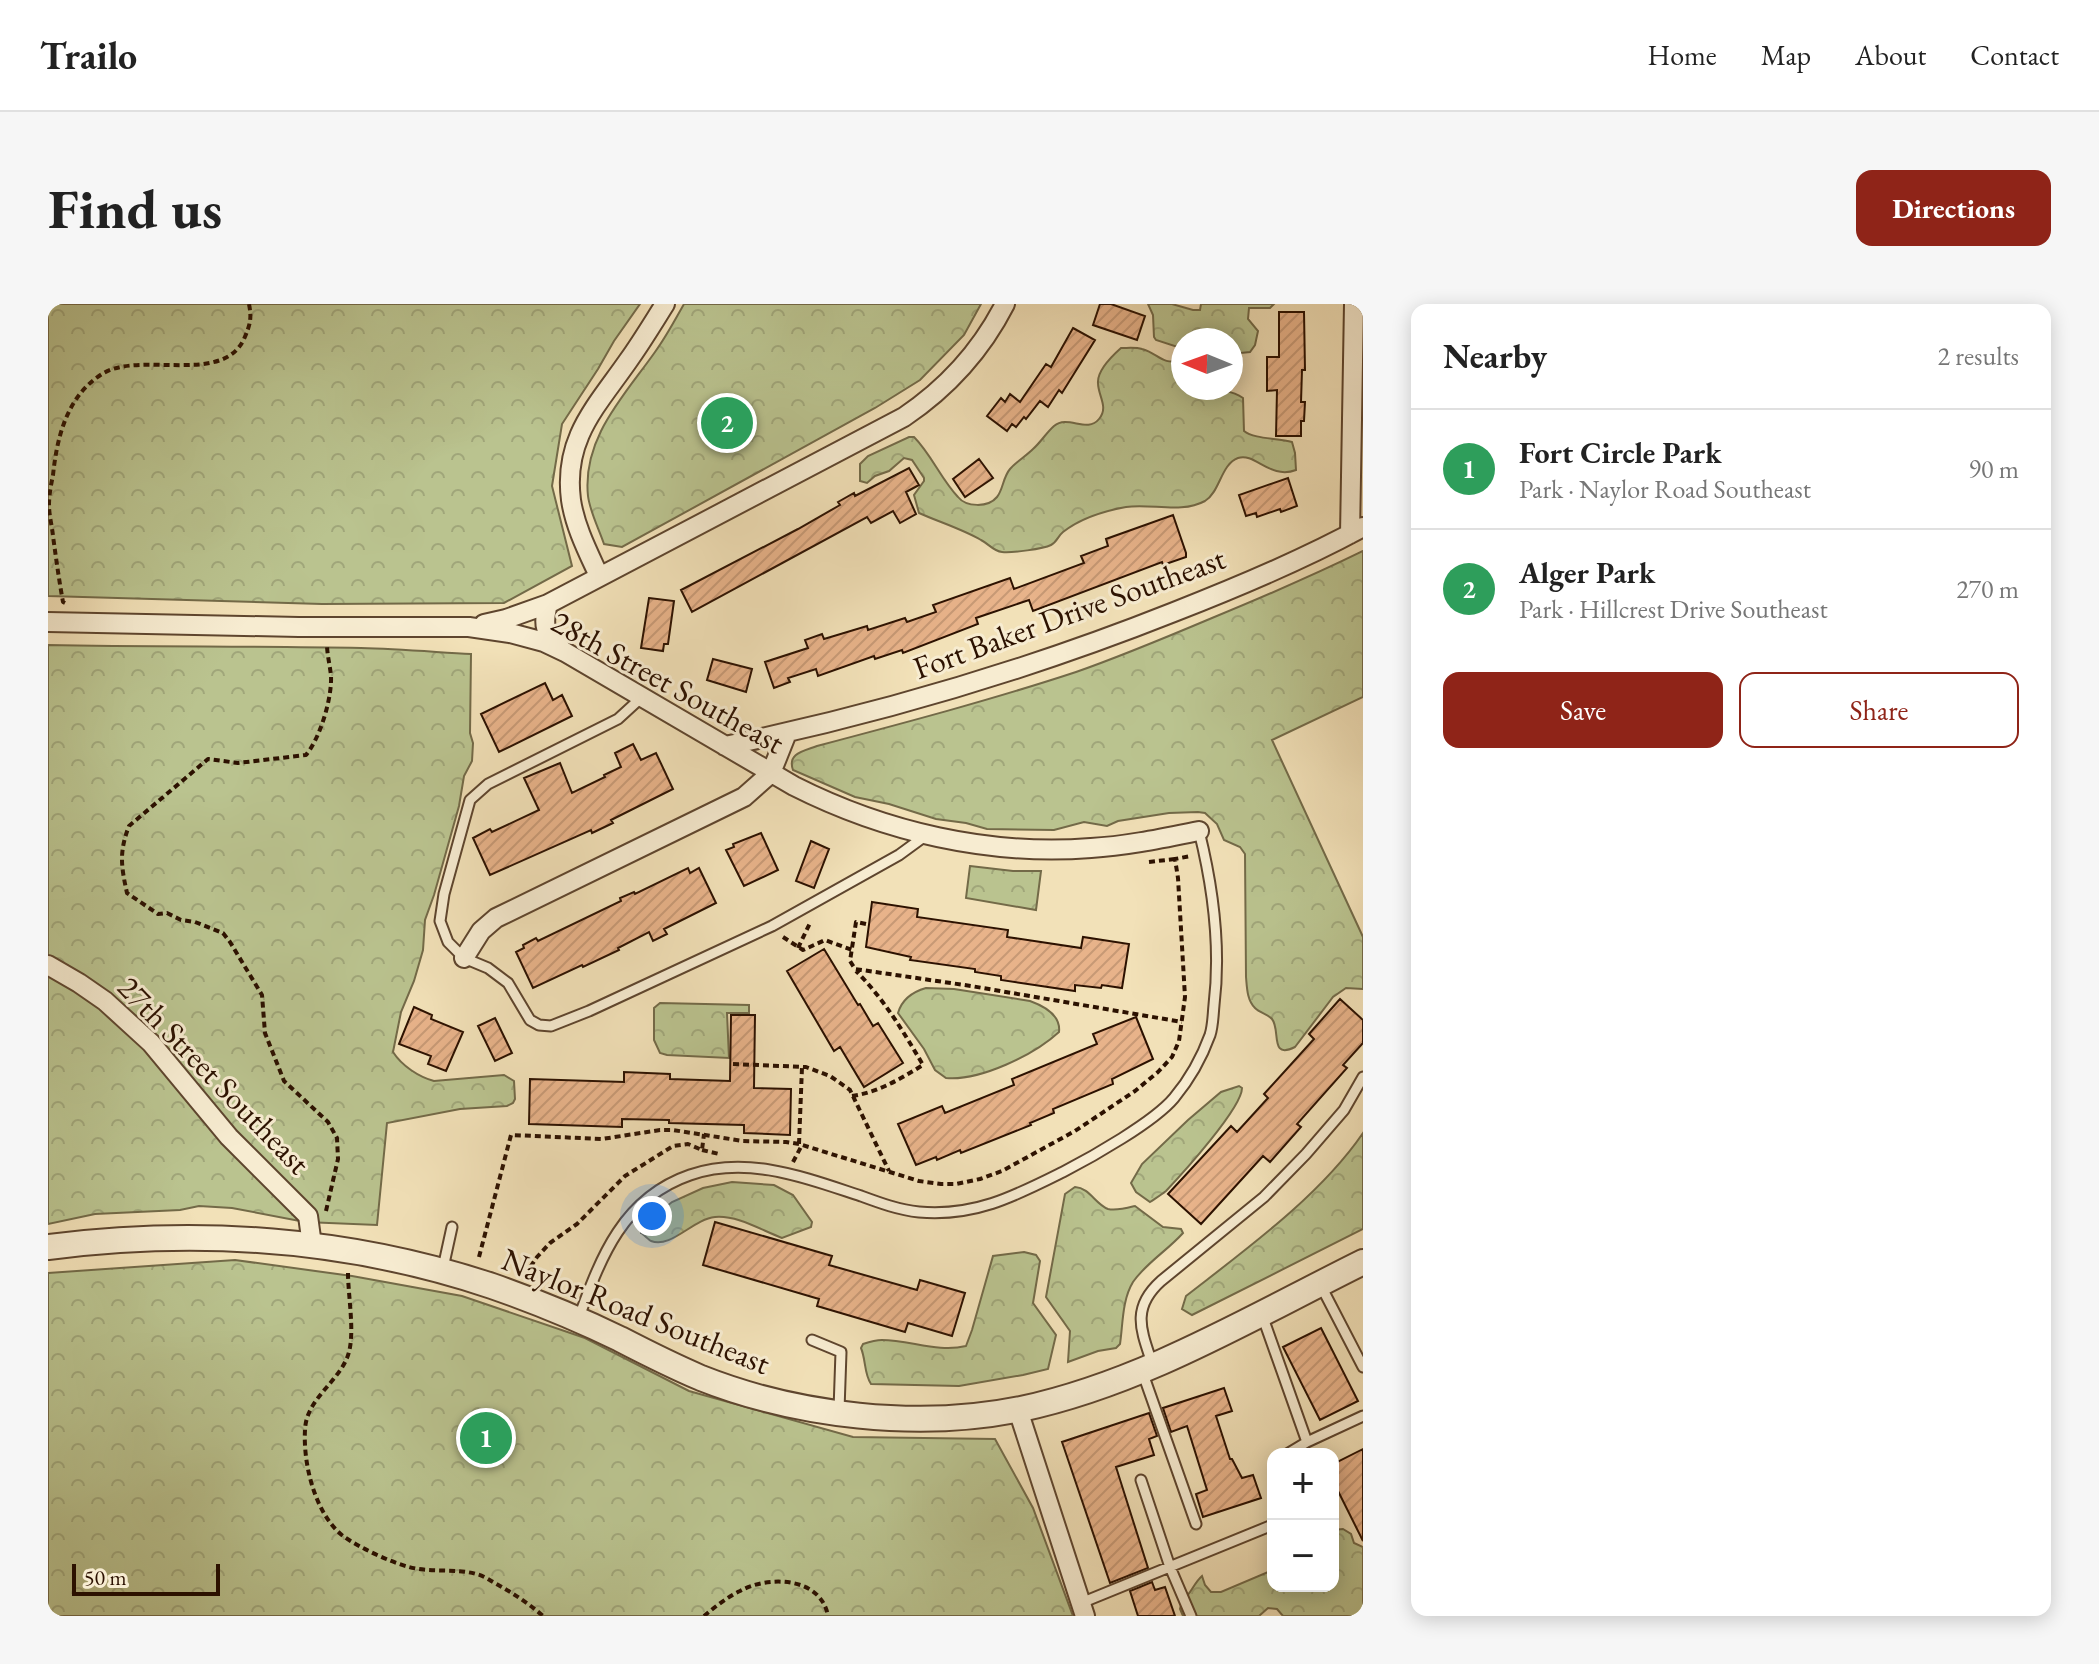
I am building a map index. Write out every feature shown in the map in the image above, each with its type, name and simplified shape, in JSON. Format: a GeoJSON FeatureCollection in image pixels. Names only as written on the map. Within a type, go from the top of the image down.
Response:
{"type":"FeatureCollection","features":[{"type":"Feature","properties":{"kind":"street"},"geometry":{"type":"LineString","coordinates":[[599,576],[579,530],[571,502],[570,484],[576,445],[586,418],[665,304]]}},
{"type":"Feature","properties":{"kind":"street"},"geometry":{"type":"LineString","coordinates":[[469,627],[506,619],[548,604],[915,409],[938,392],[967,362],[1005,304]]}},
{"type":"Feature","properties":{"kind":"street"},"geometry":{"type":"LineString","coordinates":[[1354,304],[1357,530]]}},
{"type":"Feature","properties":{"kind":"street","name":"Fort Baker Drive Southeast"},"geometry":{"type":"LineString","coordinates":[[725,746],[936,695],[1064,655],[1217,595],[1357,530]]}},
{"type":"Feature","properties":{"kind":"street"},"geometry":{"type":"LineString","coordinates":[[548,604],[544,620],[546,632],[565,652]]}},
{"type":"Feature","properties":{"kind":"street","name":"28th Street Southeast"},"geometry":{"type":"LineString","coordinates":[[48,622],[469,627],[521,636],[565,652],[771,773],[856,814],[927,834],[991,845],[1069,849],[1136,843],[1199,831]]}},
{"type":"Feature","properties":{"kind":"street"},"geometry":{"type":"LineString","coordinates":[[464,958],[481,931],[496,918],[744,797],[771,773],[787,733]]}},
{"type":"Feature","properties":{"kind":"street","name":"27th Street Southeast"},"geometry":{"type":"LineString","coordinates":[[48,965],[105,1001],[151,1043],[229,1137],[308,1216],[312,1245]]}},
{"type":"Feature","properties":{"kind":"street","name":"Naylor Road Southeast"},"geometry":{"type":"LineString","coordinates":[[48,1247],[165,1238],[244,1239],[312,1245],[395,1260],[442,1271],[533,1301],[717,1384],[787,1404],[839,1413],[900,1418],[1018,1410],[1096,1388],[1147,1368],[1363,1262]]}},
{"type":"Feature","properties":{"kind":"street"},"geometry":{"type":"LineString","coordinates":[[1018,1410],[1083,1609]]}},
{"type":"Feature","properties":{"kind":"lane"},"geometry":{"type":"LineString","coordinates":[[642,697],[618,719],[488,784],[470,800],[444,894],[440,921],[448,942],[464,958],[488,968],[508,983],[530,1020],[539,1025],[551,1026],[589,1011],[772,926],[899,855],[927,834]]}},
{"type":"Feature","properties":{"kind":"lane"},"geometry":{"type":"LineString","coordinates":[[578,1321],[610,1242],[631,1212],[657,1191],[689,1175],[720,1167],[771,1169],[919,1212],[979,1209],[1010,1198],[1075,1166],[1144,1123],[1173,1100],[1196,1066],[1211,1032],[1217,938],[1210,877],[1199,831]]}},
{"type":"Feature","properties":{"kind":"lane"},"geometry":{"type":"LineString","coordinates":[[1196,1524],[1147,1368],[1141,1314],[1147,1297],[1161,1281],[1264,1197],[1344,1110],[1363,1077]]}},
{"type":"Feature","properties":{"kind":"lane"},"geometry":{"type":"LineString","coordinates":[[442,1271],[452,1227]]}},
{"type":"Feature","properties":{"kind":"lane"},"geometry":{"type":"LineString","coordinates":[[1320,1283],[1363,1367]]}},
{"type":"Feature","properties":{"kind":"lane"},"geometry":{"type":"LineString","coordinates":[[1262,1313],[1307,1442]]}},
{"type":"Feature","properties":{"kind":"lane"},"geometry":{"type":"LineString","coordinates":[[812,1340],[841,1352],[839,1413]]}},
{"type":"Feature","properties":{"kind":"lane"},"geometry":{"type":"LineString","coordinates":[[1297,1448],[1363,1416]]}},
{"type":"Feature","properties":{"kind":"lane"},"geometry":{"type":"LineString","coordinates":[[1141,1480],[1170,1567],[1191,1616]]}},
{"type":"Feature","properties":{"kind":"lane"},"geometry":{"type":"LineString","coordinates":[[1083,1609],[1170,1567],[1267,1527]]}},
{"type":"Feature","properties":{"kind":"path"},"geometry":{"type":"LineString","coordinates":[[74,605],[63,602],[49,505],[56,451],[73,403],[92,381],[113,369],[139,364],[190,365],[223,360],[241,344],[252,319],[249,304]]}},
{"type":"Feature","properties":{"kind":"path"},"geometry":{"type":"LineString","coordinates":[[325,1222],[338,1159],[337,1138],[328,1122],[284,1081],[265,1033],[262,995],[223,933],[167,913],[158,914],[127,893],[121,865],[129,826],[208,759],[238,763],[306,755],[315,743],[330,691],[327,643]]}},
{"type":"Feature","properties":{"kind":"path"},"geometry":{"type":"LineString","coordinates":[[479,1257],[511,1135],[602,1139],[673,1130],[743,1141],[799,1144],[919,1181],[956,1184],[1002,1171],[1036,1153],[1135,1091],[1172,1057],[1179,1041],[1185,997],[1175,859],[1205,854]]}},
{"type":"Feature","properties":{"kind":"path"},"geometry":{"type":"LineString","coordinates":[[852,1096],[884,1088],[923,1065],[896,1018],[850,961],[856,922],[866,924]]}},
{"type":"Feature","properties":{"kind":"path"},"geometry":{"type":"LineString","coordinates":[[772,926],[787,941],[803,950],[825,940],[852,950]]}},
{"type":"Feature","properties":{"kind":"path"},"geometry":{"type":"LineString","coordinates":[[855,969],[1182,1022]]}},
{"type":"Feature","properties":{"kind":"path"},"geometry":{"type":"LineString","coordinates":[[733,1064],[802,1067],[830,1076],[850,1090],[890,1172]]}},
{"type":"Feature","properties":{"kind":"path"},"geometry":{"type":"LineString","coordinates":[[799,1144],[802,1067]]}},
{"type":"Feature","properties":{"kind":"path"},"geometry":{"type":"LineString","coordinates":[[525,1275],[550,1243],[577,1224],[625,1176],[673,1146],[688,1144],[702,1150],[704,1134]]}},
{"type":"Feature","properties":{"kind":"path"},"geometry":{"type":"LineString","coordinates":[[348,1273],[351,1345],[347,1358],[305,1420],[303,1451],[322,1511],[342,1535],[376,1554],[411,1568],[477,1574],[522,1598],[543,1616]]}},
{"type":"Feature","properties":{"kind":"path"},"geometry":{"type":"LineString","coordinates":[[704,1616],[740,1590],[757,1584],[783,1582],[800,1583],[811,1589],[826,1607],[828,1616]]}},
{"type":"Feature","properties":{"kind":"green space"},"geometry":{"type":"Polygon","coordinates":[[[48,304],[640,304],[562,424],[552,486],[572,566],[504,603],[322,604],[48,596],[48,304]]]}},
{"type":"Feature","properties":{"kind":"green space"},"geometry":{"type":"Polygon","coordinates":[[[684,304],[981,304],[964,335],[920,380],[875,408],[622,547],[604,544],[588,496],[588,475],[598,437],[684,304]]]}},
{"type":"Feature","properties":{"kind":"green space"},"geometry":{"type":"Polygon","coordinates":[[[1148,304],[1172,304],[1200,310],[1201,304],[1274,304],[1270,308],[1249,308],[1248,319],[1258,331],[1255,345],[1250,352],[1243,353],[1243,328],[1171,328],[1171,345],[1154,337],[1153,315],[1148,304]]]}},
{"type":"Feature","properties":{"kind":"green space"},"geometry":{"type":"Polygon","coordinates":[[[1121,348],[1142,349],[1171,361],[1171,400],[1243,398],[1244,431],[1292,442],[1296,470],[1278,472],[1251,459],[1238,458],[1228,466],[1210,497],[1196,505],[1176,508],[1136,506],[1109,511],[1070,527],[1051,545],[1007,552],[996,550],[974,536],[919,513],[914,495],[924,478],[912,460],[904,458],[867,483],[860,481],[860,464],[868,456],[914,437],[962,500],[977,505],[993,501],[1010,469],[1054,426],[1065,422],[1089,425],[1099,419],[1103,406],[1098,378],[1121,348]]]}},
{"type":"Feature","properties":{"kind":"green space"},"geometry":{"type":"Polygon","coordinates":[[[1363,551],[1363,697],[1272,740],[1363,937],[1363,989],[1346,988],[1333,997],[1295,1047],[1282,1050],[1279,1047],[1272,1019],[1255,1008],[1249,998],[1246,977],[1245,854],[1240,847],[1224,840],[1217,824],[1205,813],[1169,813],[1118,821],[1107,826],[1084,822],[1054,830],[987,829],[855,797],[793,770],[792,760],[802,751],[980,702],[1093,666],[1250,602],[1363,551]]]}},
{"type":"Feature","properties":{"kind":"green space"},"geometry":{"type":"Polygon","coordinates":[[[48,645],[361,648],[471,654],[472,761],[464,776],[459,806],[425,920],[423,950],[401,1012],[393,1052],[411,1070],[434,1081],[504,1075],[514,1081],[515,1099],[507,1106],[460,1109],[387,1123],[377,1225],[305,1222],[232,1208],[199,1206],[180,1210],[95,1214],[48,1224],[48,645]]]}},
{"type":"Feature","properties":{"kind":"green space"},"geometry":{"type":"Polygon","coordinates":[[[970,866],[1041,871],[1036,910],[966,898],[970,866]]]}},
{"type":"Feature","properties":{"kind":"green space"},"geometry":{"type":"Polygon","coordinates":[[[926,988],[954,989],[1030,1001],[1054,1016],[1059,1032],[1006,1065],[974,1075],[946,1078],[935,1070],[898,1013],[908,997],[926,988]]]}},
{"type":"Feature","properties":{"kind":"green space"},"geometry":{"type":"Polygon","coordinates":[[[660,1003],[749,1005],[749,1013],[727,1013],[729,1058],[667,1055],[660,1053],[654,1040],[654,1008],[660,1003]]]}},
{"type":"Feature","properties":{"kind":"green space"},"geometry":{"type":"Polygon","coordinates":[[[1239,1086],[1242,1088],[1239,1097],[1222,1125],[1166,1191],[1150,1202],[1136,1192],[1131,1183],[1142,1164],[1221,1092],[1239,1086]]]}},
{"type":"Feature","properties":{"kind":"green space"},"geometry":{"type":"Polygon","coordinates":[[[1363,1133],[1363,1229],[1192,1315],[1182,1309],[1186,1296],[1257,1241],[1326,1179],[1363,1133]]]}},
{"type":"Feature","properties":{"kind":"green space"},"geometry":{"type":"Polygon","coordinates":[[[732,1182],[774,1185],[793,1195],[812,1222],[811,1227],[782,1238],[740,1221],[715,1217],[666,1241],[651,1241],[641,1233],[641,1227],[672,1202],[703,1188],[732,1182]]]}},
{"type":"Feature","properties":{"kind":"green space"},"geometry":{"type":"Polygon","coordinates":[[[1075,1187],[1085,1190],[1108,1209],[1135,1206],[1163,1227],[1181,1229],[1183,1233],[1144,1269],[1129,1289],[1120,1344],[1116,1348],[1068,1362],[1070,1331],[1046,1297],[1065,1194],[1075,1187]]]}},
{"type":"Feature","properties":{"kind":"green space"},"geometry":{"type":"Polygon","coordinates":[[[1024,1252],[1036,1255],[1040,1261],[1033,1303],[1056,1335],[1048,1369],[959,1386],[871,1384],[861,1348],[863,1344],[882,1340],[945,1348],[966,1346],[993,1256],[1024,1252]]]}},
{"type":"Feature","properties":{"kind":"green space"},"geometry":{"type":"Polygon","coordinates":[[[235,1260],[352,1276],[462,1296],[585,1338],[689,1391],[853,1437],[995,1439],[1033,1508],[1073,1616],[48,1616],[48,1273],[235,1260]]]}},
{"type":"Feature","properties":{"kind":"green space"},"geometry":{"type":"Polygon","coordinates":[[[1339,1529],[1351,1534],[1354,1543],[1363,1547],[1363,1616],[1283,1616],[1277,1609],[1268,1608],[1259,1616],[1183,1616],[1180,1609],[1182,1601],[1202,1576],[1211,1592],[1221,1592],[1267,1573],[1267,1592],[1339,1592],[1339,1529]]]}},
{"type":"Feature","properties":{"kind":"building"},"geometry":{"type":"Polygon","coordinates":[[[1100,304],[1111,304],[1145,316],[1137,340],[1093,325],[1100,304]]]}},
{"type":"Feature","properties":{"kind":"building"},"geometry":{"type":"Polygon","coordinates":[[[1279,312],[1304,312],[1305,370],[1302,370],[1301,402],[1305,402],[1301,436],[1276,436],[1277,390],[1267,391],[1267,357],[1279,357],[1279,312]]]}},
{"type":"Feature","properties":{"kind":"building"},"geometry":{"type":"Polygon","coordinates":[[[1073,328],[1095,340],[1062,393],[1059,390],[1048,407],[1040,401],[1026,419],[1024,417],[1016,427],[1012,424],[1007,431],[987,416],[1001,398],[1005,402],[1010,394],[1020,402],[1046,364],[1051,367],[1073,328]]]}},
{"type":"Feature","properties":{"kind":"building"},"geometry":{"type":"Polygon","coordinates":[[[979,459],[993,478],[965,497],[953,479],[979,459]]]}},
{"type":"Feature","properties":{"kind":"building"},"geometry":{"type":"Polygon","coordinates":[[[909,468],[919,485],[906,492],[916,514],[900,523],[893,511],[871,523],[867,517],[692,612],[681,590],[798,529],[840,505],[838,502],[854,493],[855,496],[909,468]]]}},
{"type":"Feature","properties":{"kind":"building"},"geometry":{"type":"Polygon","coordinates":[[[1288,478],[1297,506],[1257,517],[1256,513],[1246,516],[1239,495],[1288,478]]]}},
{"type":"Feature","properties":{"kind":"building"},"geometry":{"type":"Polygon","coordinates":[[[1173,515],[1186,557],[1163,565],[1162,562],[1033,611],[1029,600],[976,618],[978,624],[903,653],[902,650],[875,659],[874,656],[818,676],[816,669],[788,678],[790,682],[774,688],[765,662],[808,648],[805,640],[822,634],[824,639],[867,626],[868,630],[905,618],[907,622],[936,612],[933,605],[1010,578],[1014,589],[1084,563],[1081,556],[1108,546],[1106,539],[1173,515]]]}},
{"type":"Feature","properties":{"kind":"building"},"geometry":{"type":"Polygon","coordinates":[[[649,598],[674,601],[668,644],[664,644],[663,651],[641,648],[649,598]]]}},
{"type":"Feature","properties":{"kind":"building"},"geometry":{"type":"Polygon","coordinates":[[[713,659],[752,669],[746,692],[707,680],[713,659]]]}},
{"type":"Feature","properties":{"kind":"building"},"geometry":{"type":"Polygon","coordinates":[[[545,683],[553,700],[562,695],[572,716],[499,752],[481,714],[545,683]]]}},
{"type":"Feature","properties":{"kind":"building"},"geometry":{"type":"Polygon","coordinates":[[[633,744],[641,760],[656,753],[673,789],[592,833],[591,830],[490,875],[473,838],[539,810],[524,778],[560,763],[572,793],[621,767],[615,753],[633,744]]]}},
{"type":"Feature","properties":{"kind":"building"},"geometry":{"type":"Polygon","coordinates":[[[761,833],[778,870],[744,886],[726,850],[761,833]]]}},
{"type":"Feature","properties":{"kind":"building"},"geometry":{"type":"Polygon","coordinates":[[[811,841],[829,849],[814,888],[796,881],[811,841]]]}},
{"type":"Feature","properties":{"kind":"building"},"geometry":{"type":"Polygon","coordinates":[[[688,868],[690,873],[699,868],[716,903],[664,929],[667,934],[653,941],[649,932],[619,950],[533,988],[516,952],[524,948],[523,945],[536,938],[538,941],[621,901],[620,898],[688,868]]]}},
{"type":"Feature","properties":{"kind":"building"},"geometry":{"type":"Polygon","coordinates":[[[872,902],[918,909],[917,917],[1008,930],[1007,937],[1081,948],[1083,937],[1129,944],[1122,988],[1075,985],[1075,991],[1001,980],[1001,976],[975,972],[975,969],[910,960],[911,957],[866,947],[872,902]]]}},
{"type":"Feature","properties":{"kind":"building"},"geometry":{"type":"Polygon","coordinates":[[[824,949],[858,1005],[873,1026],[878,1023],[903,1063],[864,1087],[840,1047],[834,1051],[787,971],[824,949]]]}},
{"type":"Feature","properties":{"kind":"building"},"geometry":{"type":"Polygon","coordinates":[[[1340,999],[1363,1020],[1363,1043],[1343,1065],[1347,1068],[1297,1124],[1301,1127],[1270,1162],[1263,1156],[1201,1224],[1168,1194],[1231,1126],[1237,1132],[1268,1098],[1264,1094],[1314,1039],[1309,1034],[1340,999]]]}},
{"type":"Feature","properties":{"kind":"building"},"geometry":{"type":"Polygon","coordinates":[[[414,1007],[432,1015],[431,1019],[463,1032],[446,1071],[428,1064],[431,1056],[399,1044],[414,1007]]]}},
{"type":"Feature","properties":{"kind":"building"},"geometry":{"type":"Polygon","coordinates":[[[731,1015],[755,1015],[754,1088],[791,1089],[790,1135],[744,1133],[744,1125],[669,1123],[669,1120],[622,1119],[622,1127],[529,1124],[530,1079],[624,1082],[624,1072],[670,1074],[670,1079],[730,1081],[731,1015]]]}},
{"type":"Feature","properties":{"kind":"building"},"geometry":{"type":"Polygon","coordinates":[[[1136,1017],[1153,1059],[1112,1079],[1113,1084],[1053,1109],[1054,1113],[1031,1125],[961,1153],[960,1150],[916,1165],[898,1124],[942,1106],[945,1113],[1014,1085],[1012,1079],[1097,1044],[1093,1034],[1136,1017]]]}},
{"type":"Feature","properties":{"kind":"building"},"geometry":{"type":"Polygon","coordinates":[[[495,1018],[512,1053],[495,1061],[478,1026],[495,1018]]]}},
{"type":"Feature","properties":{"kind":"building"},"geometry":{"type":"Polygon","coordinates":[[[715,1222],[832,1256],[829,1265],[917,1290],[920,1280],[965,1293],[952,1336],[908,1323],[905,1332],[817,1306],[819,1299],[703,1265],[715,1222]]]}},
{"type":"Feature","properties":{"kind":"building"},"geometry":{"type":"Polygon","coordinates":[[[1321,1328],[1358,1401],[1320,1420],[1283,1347],[1321,1328]]]}},
{"type":"Feature","properties":{"kind":"building"},"geometry":{"type":"Polygon","coordinates":[[[1224,1388],[1232,1411],[1216,1416],[1230,1459],[1242,1478],[1253,1475],[1261,1498],[1203,1517],[1196,1494],[1207,1490],[1187,1426],[1171,1432],[1163,1408],[1224,1388]]]}},
{"type":"Feature","properties":{"kind":"building"},"geometry":{"type":"Polygon","coordinates":[[[1149,1413],[1157,1436],[1149,1439],[1154,1455],[1116,1467],[1148,1568],[1110,1583],[1062,1442],[1149,1413]]]}},
{"type":"Feature","properties":{"kind":"building"},"geometry":{"type":"Polygon","coordinates":[[[1363,1449],[1363,1541],[1339,1493],[1339,1461],[1363,1449]]]}},
{"type":"Feature","properties":{"kind":"building"},"geometry":{"type":"Polygon","coordinates":[[[1152,1582],[1155,1590],[1165,1587],[1175,1616],[1138,1616],[1130,1591],[1152,1582]]]}},
{"type":"Feature","properties":{"kind":"place","name":"Alger Park"},"geometry":{"type":"Point","coordinates":[727,423]}},
{"type":"Feature","properties":{"kind":"place","name":"Fort Circle Park"},"geometry":{"type":"Point","coordinates":[486,1438]}}]}
